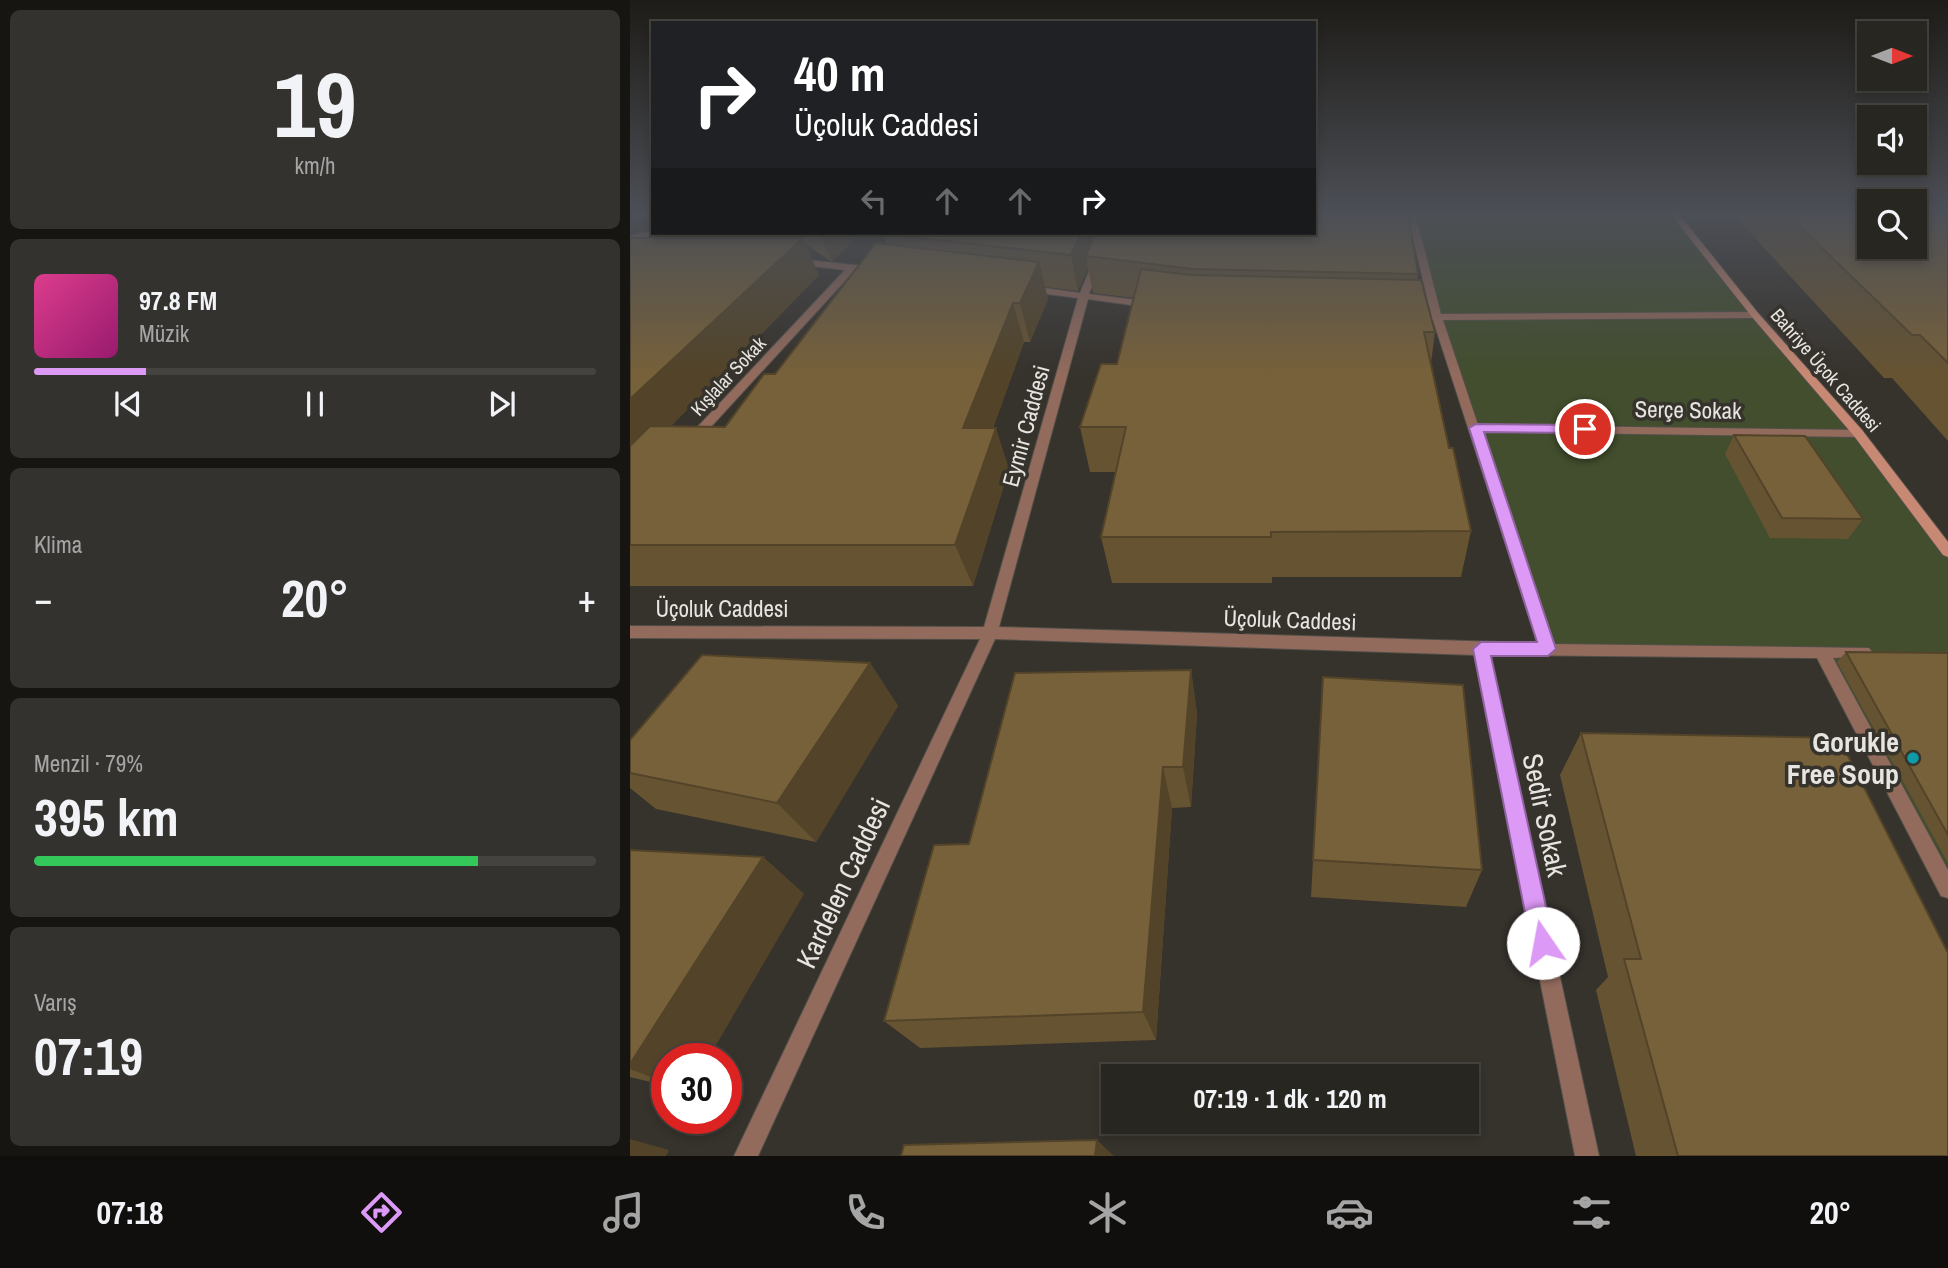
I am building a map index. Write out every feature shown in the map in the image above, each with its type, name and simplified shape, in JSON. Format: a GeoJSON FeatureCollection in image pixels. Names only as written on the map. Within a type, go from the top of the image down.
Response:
{"type":"FeatureCollection","features":[{"type":"Feature","properties":{"kind":"main road","name":"Bahriye Üçok Caddesi"},"geometry":{"type":"LineString","coordinates":[[1717,267],[1858,433],[1948,552]]}},
{"type":"Feature","properties":{"kind":"street"},"geometry":{"type":"LineString","coordinates":[[842,267],[892,272]]}},
{"type":"Feature","properties":{"kind":"street","name":"Eymir Caddesi"},"geometry":{"type":"LineString","coordinates":[[990,633],[1084,295],[1095,267]]}},
{"type":"Feature","properties":{"kind":"street"},"geometry":{"type":"LineString","coordinates":[[1424,267],[1437,317],[1548,649]]}},
{"type":"Feature","properties":{"kind":"street","name":"Kışlalar Sokak"},"geometry":{"type":"LineString","coordinates":[[685,448],[851,268]]}},
{"type":"Feature","properties":{"kind":"street"},"geometry":{"type":"LineString","coordinates":[[1015,287],[1158,306]]}},
{"type":"Feature","properties":{"kind":"street"},"geometry":{"type":"LineString","coordinates":[[1397,316],[1755,315]]}},
{"type":"Feature","properties":{"kind":"street","name":"Serçe Sokak"},"geometry":{"type":"LineString","coordinates":[[1476,428],[1858,433]]}},
{"type":"Feature","properties":{"kind":"street","name":"Üçoluk Caddesi"},"geometry":{"type":"LineString","coordinates":[[630,632],[990,633],[1481,649],[1878,653]]}},
{"type":"Feature","properties":{"kind":"street","name":"Kardelen Caddesi"},"geometry":{"type":"LineString","coordinates":[[746,1156],[990,633]]}},
{"type":"Feature","properties":{"kind":"street","name":"Sedir Sokak"},"geometry":{"type":"LineString","coordinates":[[1481,649],[1587,1156]]}},
{"type":"Feature","properties":{"kind":"street"},"geometry":{"type":"LineString","coordinates":[[1822,652],[1948,889]]}},
{"type":"Feature","properties":{"kind":"green space"},"geometry":{"type":"Polygon","coordinates":[[[1424,267],[1717,267],[1858,433],[1948,552],[1948,888],[1822,652],[1547,649],[1437,317],[1424,267]]]}},
{"type":"Feature","properties":{"kind":"building"},"geometry":{"type":"Polygon","coordinates":[[[630,267],[772,267],[630,399],[630,267]]]}},
{"type":"Feature","properties":{"kind":"building"},"geometry":{"type":"Polygon","coordinates":[[[858,267],[1037,267],[1020,303],[1013,303],[963,428],[996,428],[955,545],[630,545],[630,446],[650,426],[725,427],[764,374],[775,374],[858,267]]]}},
{"type":"Feature","properties":{"kind":"building"},"geometry":{"type":"Polygon","coordinates":[[[1175,267],[1417,267],[1418,274],[1175,267]]]}},
{"type":"Feature","properties":{"kind":"building"},"geometry":{"type":"Polygon","coordinates":[[[1842,267],[1948,267],[1948,363],[1920,335],[1912,335],[1842,267]]]}},
{"type":"Feature","properties":{"kind":"building"},"geometry":{"type":"Polygon","coordinates":[[[1141,269],[1191,275],[1421,280],[1435,332],[1424,332],[1449,448],[1453,448],[1471,531],[1271,532],[1271,537],[1101,537],[1126,427],[1080,427],[1101,364],[1117,364],[1141,269]]]}},
{"type":"Feature","properties":{"kind":"building"},"geometry":{"type":"Polygon","coordinates":[[[1734,435],[1805,436],[1863,519],[1782,518],[1734,435]]]}},
{"type":"Feature","properties":{"kind":"building","name":"Gorukle Free Soup"},"geometry":{"type":"Polygon","coordinates":[[[1846,652],[1948,653],[1948,835],[1846,652]]]}},
{"type":"Feature","properties":{"kind":"building"},"geometry":{"type":"Polygon","coordinates":[[[702,655],[870,663],[777,803],[630,773],[630,740],[702,655]]]}},
{"type":"Feature","properties":{"kind":"building"},"geometry":{"type":"Polygon","coordinates":[[[1191,670],[1183,767],[1163,767],[1143,1012],[884,1021],[934,845],[969,844],[1015,673],[1191,670]]]}},
{"type":"Feature","properties":{"kind":"building"},"geometry":{"type":"Polygon","coordinates":[[[1323,677],[1463,685],[1482,870],[1313,860],[1323,677]]]}},
{"type":"Feature","properties":{"kind":"building"},"geometry":{"type":"Polygon","coordinates":[[[1581,733],[1839,738],[1948,953],[1948,1156],[1678,1156],[1624,959],[1641,959],[1581,733]]]}},
{"type":"Feature","properties":{"kind":"building"},"geometry":{"type":"Polygon","coordinates":[[[630,850],[763,857],[630,1064],[630,850]]]}},
{"type":"Feature","properties":{"kind":"building"},"geometry":{"type":"Polygon","coordinates":[[[1097,1140],[1095,1156],[901,1156],[904,1145],[1097,1140]]]}},
{"type":"Feature","properties":{"kind":"place","name":"Gorukle Free Soup"},"geometry":{"type":"Point","coordinates":[1913,758]}},
{"type":"Feature","properties":{"kind":"route"},"geometry":{"type":"LineString","coordinates":[[1543,943],[1481,649],[1548,649],[1476,428],[1585,429]]}}]}
